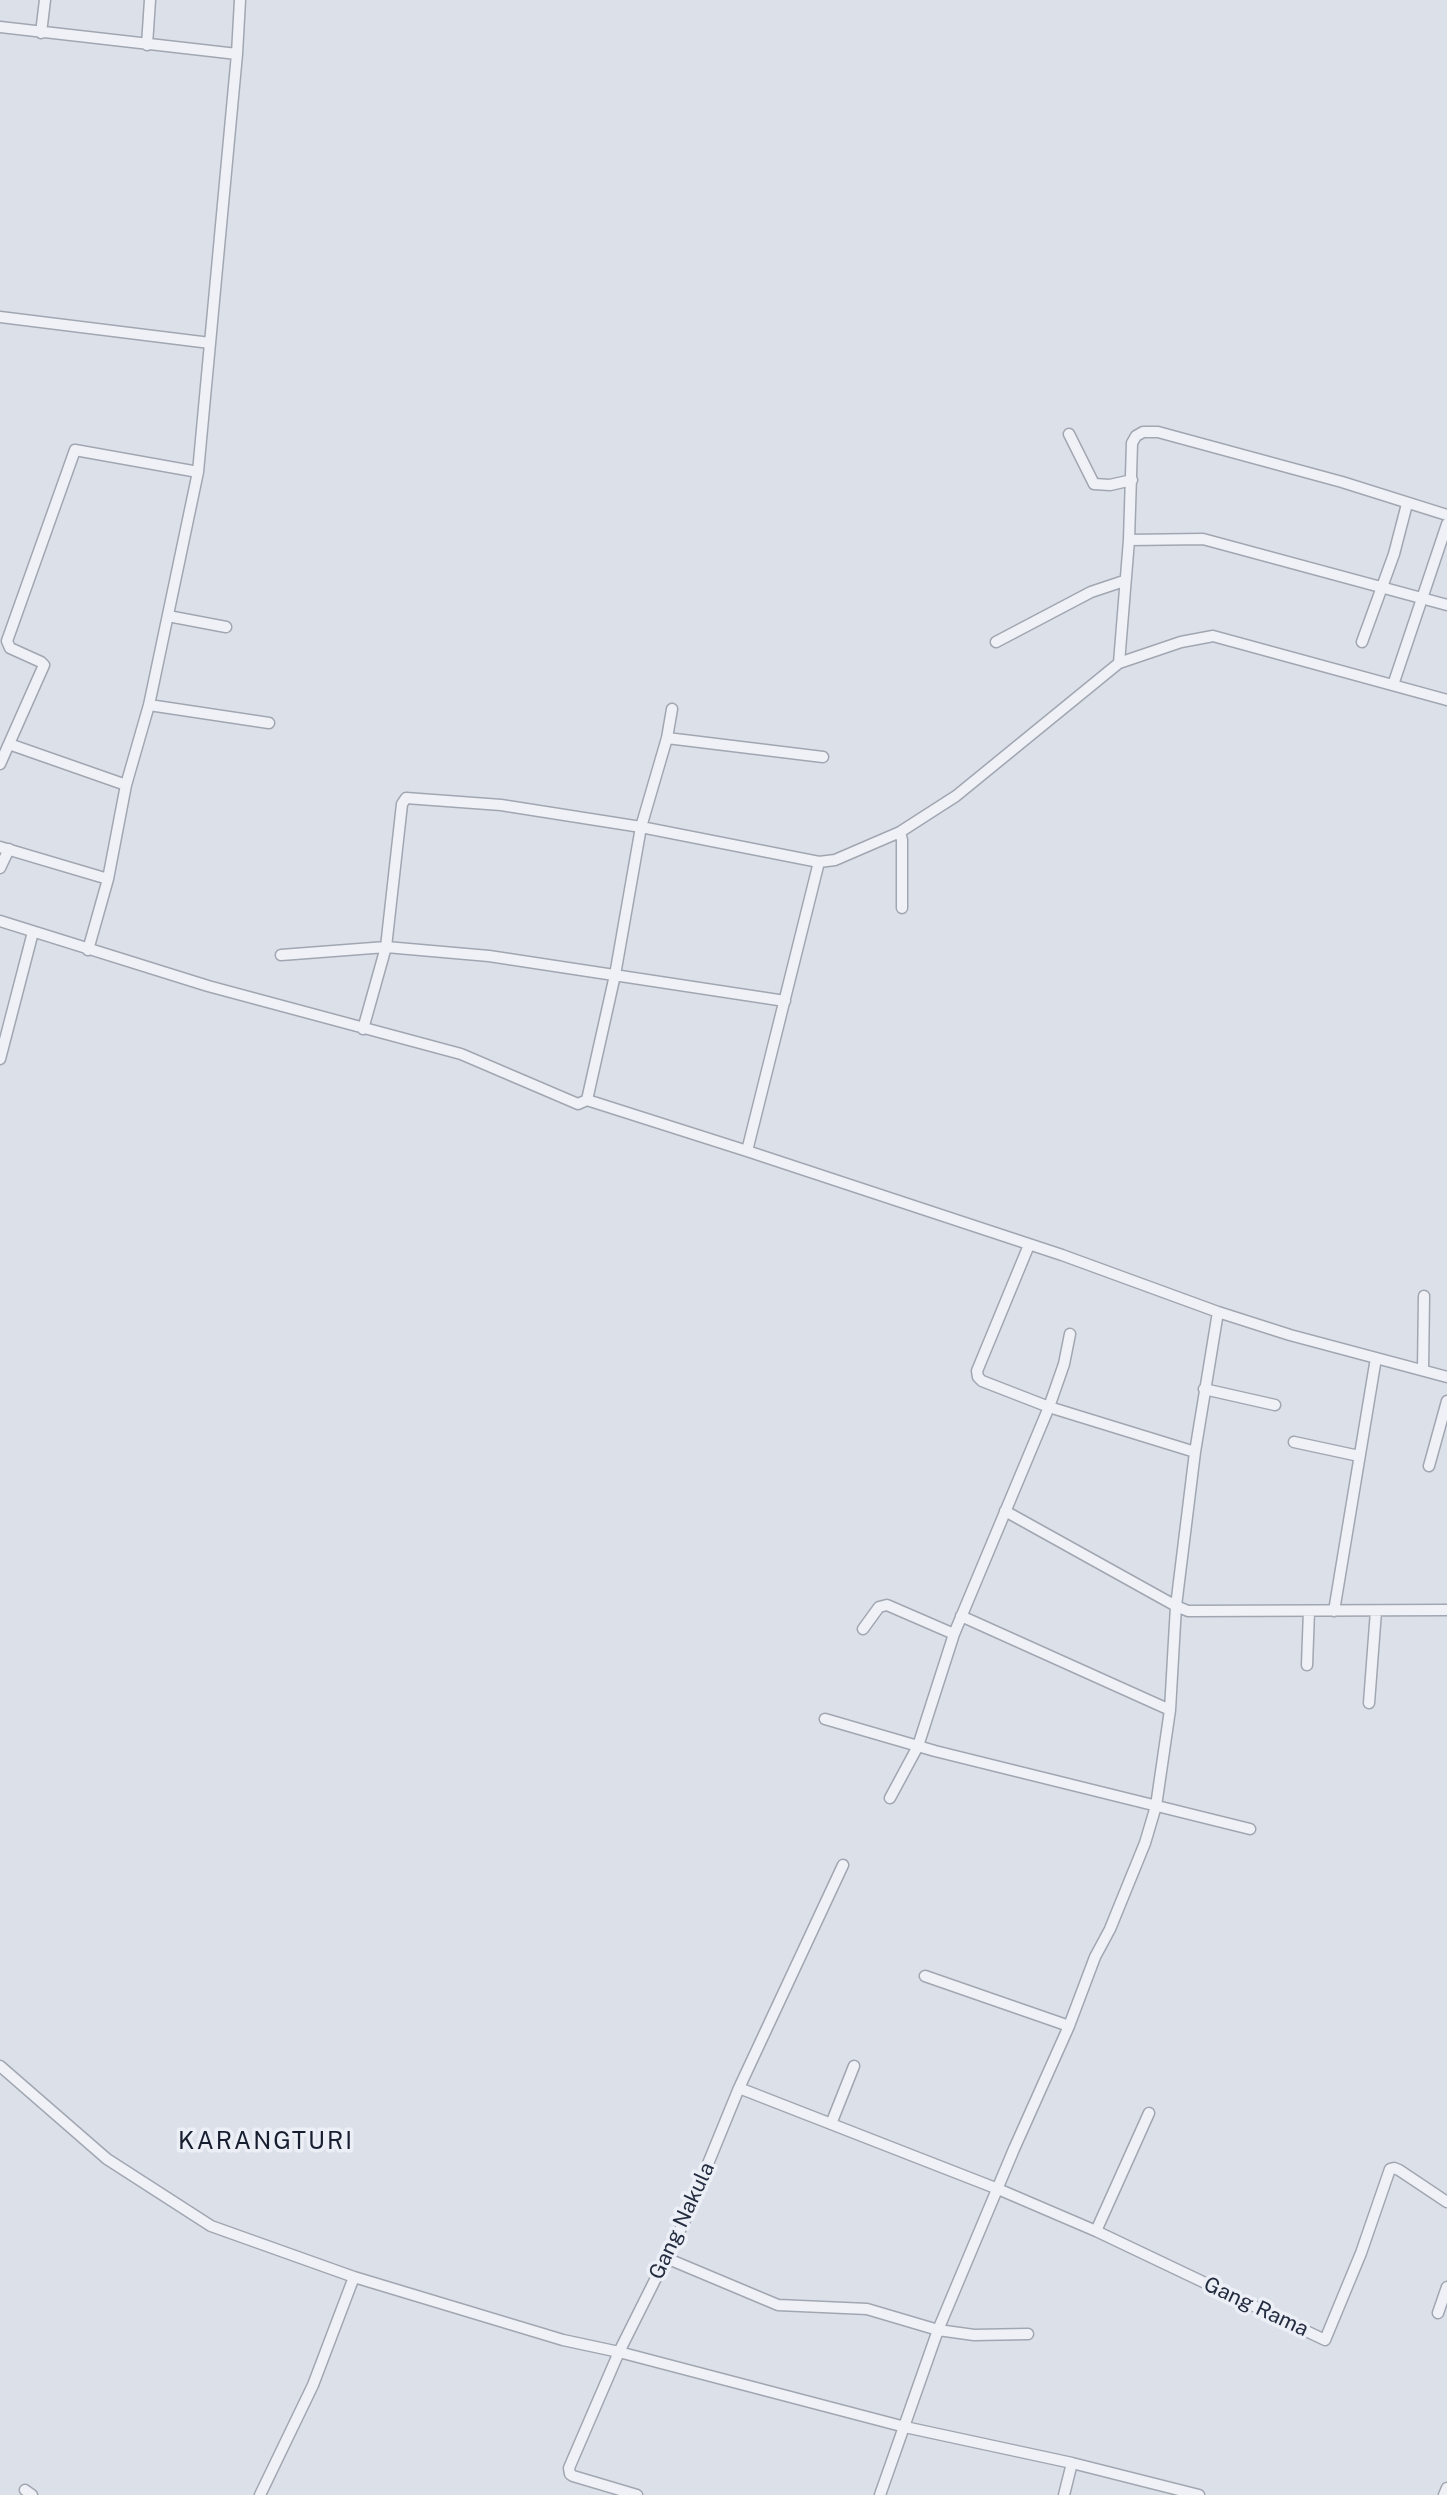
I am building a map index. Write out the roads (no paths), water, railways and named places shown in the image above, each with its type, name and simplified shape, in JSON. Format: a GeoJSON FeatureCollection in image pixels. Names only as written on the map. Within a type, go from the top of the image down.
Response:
{"type":"FeatureCollection","features":[{"type":"Feature","properties":{"kind":"street"},"geometry":{"type":"LineString","coordinates":[[41,33],[45,0]]}},
{"type":"Feature","properties":{"kind":"street"},"geometry":{"type":"LineString","coordinates":[[147,45],[150,0]]}},
{"type":"Feature","properties":{"kind":"street"},"geometry":{"type":"LineString","coordinates":[[88,950],[108,879],[126,785],[149,705],[198,472],[240,0]]}},
{"type":"Feature","properties":{"kind":"street"},"geometry":{"type":"LineString","coordinates":[[0,27],[237,54]]}},
{"type":"Feature","properties":{"kind":"street"},"geometry":{"type":"LineString","coordinates":[[0,317],[210,343]]}},
{"type":"Feature","properties":{"kind":"street"},"geometry":{"type":"LineString","coordinates":[[1119,663],[1129,541],[1132,443],[1136,436],[1150,431],[1342,482],[1447,515]]}},
{"type":"Feature","properties":{"kind":"street"},"geometry":{"type":"LineString","coordinates":[[1069,434],[1094,484],[1132,480]]}},
{"type":"Feature","properties":{"kind":"street"},"geometry":{"type":"LineString","coordinates":[[0,764],[44,665],[10,648],[7,641],[75,450],[198,472]]}},
{"type":"Feature","properties":{"kind":"street"},"geometry":{"type":"LineString","coordinates":[[1362,642],[1383,587],[1407,504]]}},
{"type":"Feature","properties":{"kind":"street"},"geometry":{"type":"LineString","coordinates":[[1393,685],[1447,524]]}},
{"type":"Feature","properties":{"kind":"street"},"geometry":{"type":"LineString","coordinates":[[1129,541],[1203,539],[1447,605]]}},
{"type":"Feature","properties":{"kind":"street"},"geometry":{"type":"LineString","coordinates":[[996,642],[1091,592],[1124,581]]}},
{"type":"Feature","properties":{"kind":"street"},"geometry":{"type":"LineString","coordinates":[[168,616],[226,627]]}},
{"type":"Feature","properties":{"kind":"street"},"geometry":{"type":"LineString","coordinates":[[363,1029],[386,947],[402,804],[406,798],[500,806],[641,827],[819,862],[835,860],[900,832],[956,796],[1119,663],[1189,639],[1213,636],[1447,700]]}},
{"type":"Feature","properties":{"kind":"street"},"geometry":{"type":"LineString","coordinates":[[149,705],[269,723]]}},
{"type":"Feature","properties":{"kind":"street"},"geometry":{"type":"LineString","coordinates":[[587,1100],[615,975],[641,827],[667,737],[672,709]]}},
{"type":"Feature","properties":{"kind":"street"},"geometry":{"type":"LineString","coordinates":[[667,737],[822,757]]}},
{"type":"Feature","properties":{"kind":"street"},"geometry":{"type":"LineString","coordinates":[[9,744],[126,785]]}},
{"type":"Feature","properties":{"kind":"street"},"geometry":{"type":"LineString","coordinates":[[900,832],[902,908]]}},
{"type":"Feature","properties":{"kind":"street"},"geometry":{"type":"LineString","coordinates":[[0,868],[4,848],[108,879]]}},
{"type":"Feature","properties":{"kind":"street"},"geometry":{"type":"LineString","coordinates":[[747,1151],[819,862]]}},
{"type":"Feature","properties":{"kind":"street"},"geometry":{"type":"LineString","coordinates":[[0,921],[88,950],[363,1029],[461,1054],[578,1104],[587,1100],[747,1151],[1062,1255],[1218,1312],[1447,1377]]}},
{"type":"Feature","properties":{"kind":"street"},"geometry":{"type":"LineString","coordinates":[[0,1059],[33,932]]}},
{"type":"Feature","properties":{"kind":"street"},"geometry":{"type":"LineString","coordinates":[[281,955],[386,947],[489,956],[785,1001]]}},
{"type":"Feature","properties":{"kind":"street"},"geometry":{"type":"LineString","coordinates":[[1029,1245],[976,1374],[982,1381],[1049,1407],[1195,1452]]}},
{"type":"Feature","properties":{"kind":"street"},"geometry":{"type":"LineString","coordinates":[[1423,1370],[1424,1296]]}},
{"type":"Feature","properties":{"kind":"street"},"geometry":{"type":"LineString","coordinates":[[880,2495],[938,2330],[1069,2026],[1095,1957],[1133,1877],[1156,1805],[1170,1710],[1176,1606],[1195,1452],[1218,1312]]}},
{"type":"Feature","properties":{"kind":"street"},"geometry":{"type":"LineString","coordinates":[[890,1798],[918,1745],[954,1634],[1049,1407],[1064,1364],[1070,1334]]}},
{"type":"Feature","properties":{"kind":"street"},"geometry":{"type":"LineString","coordinates":[[1334,1611],[1376,1358]]}},
{"type":"Feature","properties":{"kind":"street"},"geometry":{"type":"LineString","coordinates":[[1205,1389],[1275,1405]]}},
{"type":"Feature","properties":{"kind":"street"},"geometry":{"type":"LineString","coordinates":[[1429,1466],[1447,1401]]}},
{"type":"Feature","properties":{"kind":"street"},"geometry":{"type":"LineString","coordinates":[[1294,1441],[1359,1456]]}},
{"type":"Feature","properties":{"kind":"street"},"geometry":{"type":"LineString","coordinates":[[1005,1511],[1188,1611],[1447,1610]]}},
{"type":"Feature","properties":{"kind":"street"},"geometry":{"type":"LineString","coordinates":[[863,1629],[879,1606],[887,1605],[954,1634]]}},
{"type":"Feature","properties":{"kind":"street"},"geometry":{"type":"LineString","coordinates":[[1307,1665],[1309,1611]]}},
{"type":"Feature","properties":{"kind":"street"},"geometry":{"type":"LineString","coordinates":[[1369,1703],[1376,1611]]}},
{"type":"Feature","properties":{"kind":"street"},"geometry":{"type":"LineString","coordinates":[[961,1616],[1170,1710]]}},
{"type":"Feature","properties":{"kind":"street"},"geometry":{"type":"LineString","coordinates":[[825,1719],[1250,1829]]}},
{"type":"Feature","properties":{"kind":"street","name":"Gang Nakula"},"geometry":{"type":"LineString","coordinates":[[637,2495],[573,2476],[569,2471],[620,2353],[709,2165],[739,2088],[843,1865]]}},
{"type":"Feature","properties":{"kind":"street"},"geometry":{"type":"LineString","coordinates":[[925,1976],[1069,2026]]}},
{"type":"Feature","properties":{"kind":"street"},"geometry":{"type":"LineString","coordinates":[[0,2066],[107,2159],[211,2226],[354,2277],[563,2340],[905,2427],[1072,2463],[1199,2495]]}},
{"type":"Feature","properties":{"kind":"street"},"geometry":{"type":"LineString","coordinates":[[831,2124],[854,2066]]}},
{"type":"Feature","properties":{"kind":"street","name":"Gang Rama"},"geometry":{"type":"LineString","coordinates":[[739,2088],[998,2189],[1096,2231],[1325,2340],[1361,2253],[1390,2169],[1399,2170],[1447,2202]]}},
{"type":"Feature","properties":{"kind":"street"},"geometry":{"type":"LineString","coordinates":[[1096,2231],[1149,2113]]}},
{"type":"Feature","properties":{"kind":"street"},"geometry":{"type":"LineString","coordinates":[[666,2258],[778,2305],[867,2309],[938,2330],[974,2336],[1028,2334]]}},
{"type":"Feature","properties":{"kind":"street"},"geometry":{"type":"LineString","coordinates":[[261,2495],[313,2385],[354,2277]]}},
{"type":"Feature","properties":{"kind":"street"},"geometry":{"type":"LineString","coordinates":[[1438,2314],[1447,2287]]}},
{"type":"Feature","properties":{"kind":"street"},"geometry":{"type":"LineString","coordinates":[[1064,2495],[1072,2463]]}},
{"type":"Feature","properties":{"kind":"street"},"geometry":{"type":"LineString","coordinates":[[1444,2495],[1447,2488]]}},
{"type":"Feature","properties":{"kind":"district","name":"KARANGTURI"},"geometry":{"type":"Point","coordinates":[266,2142]}}]}
